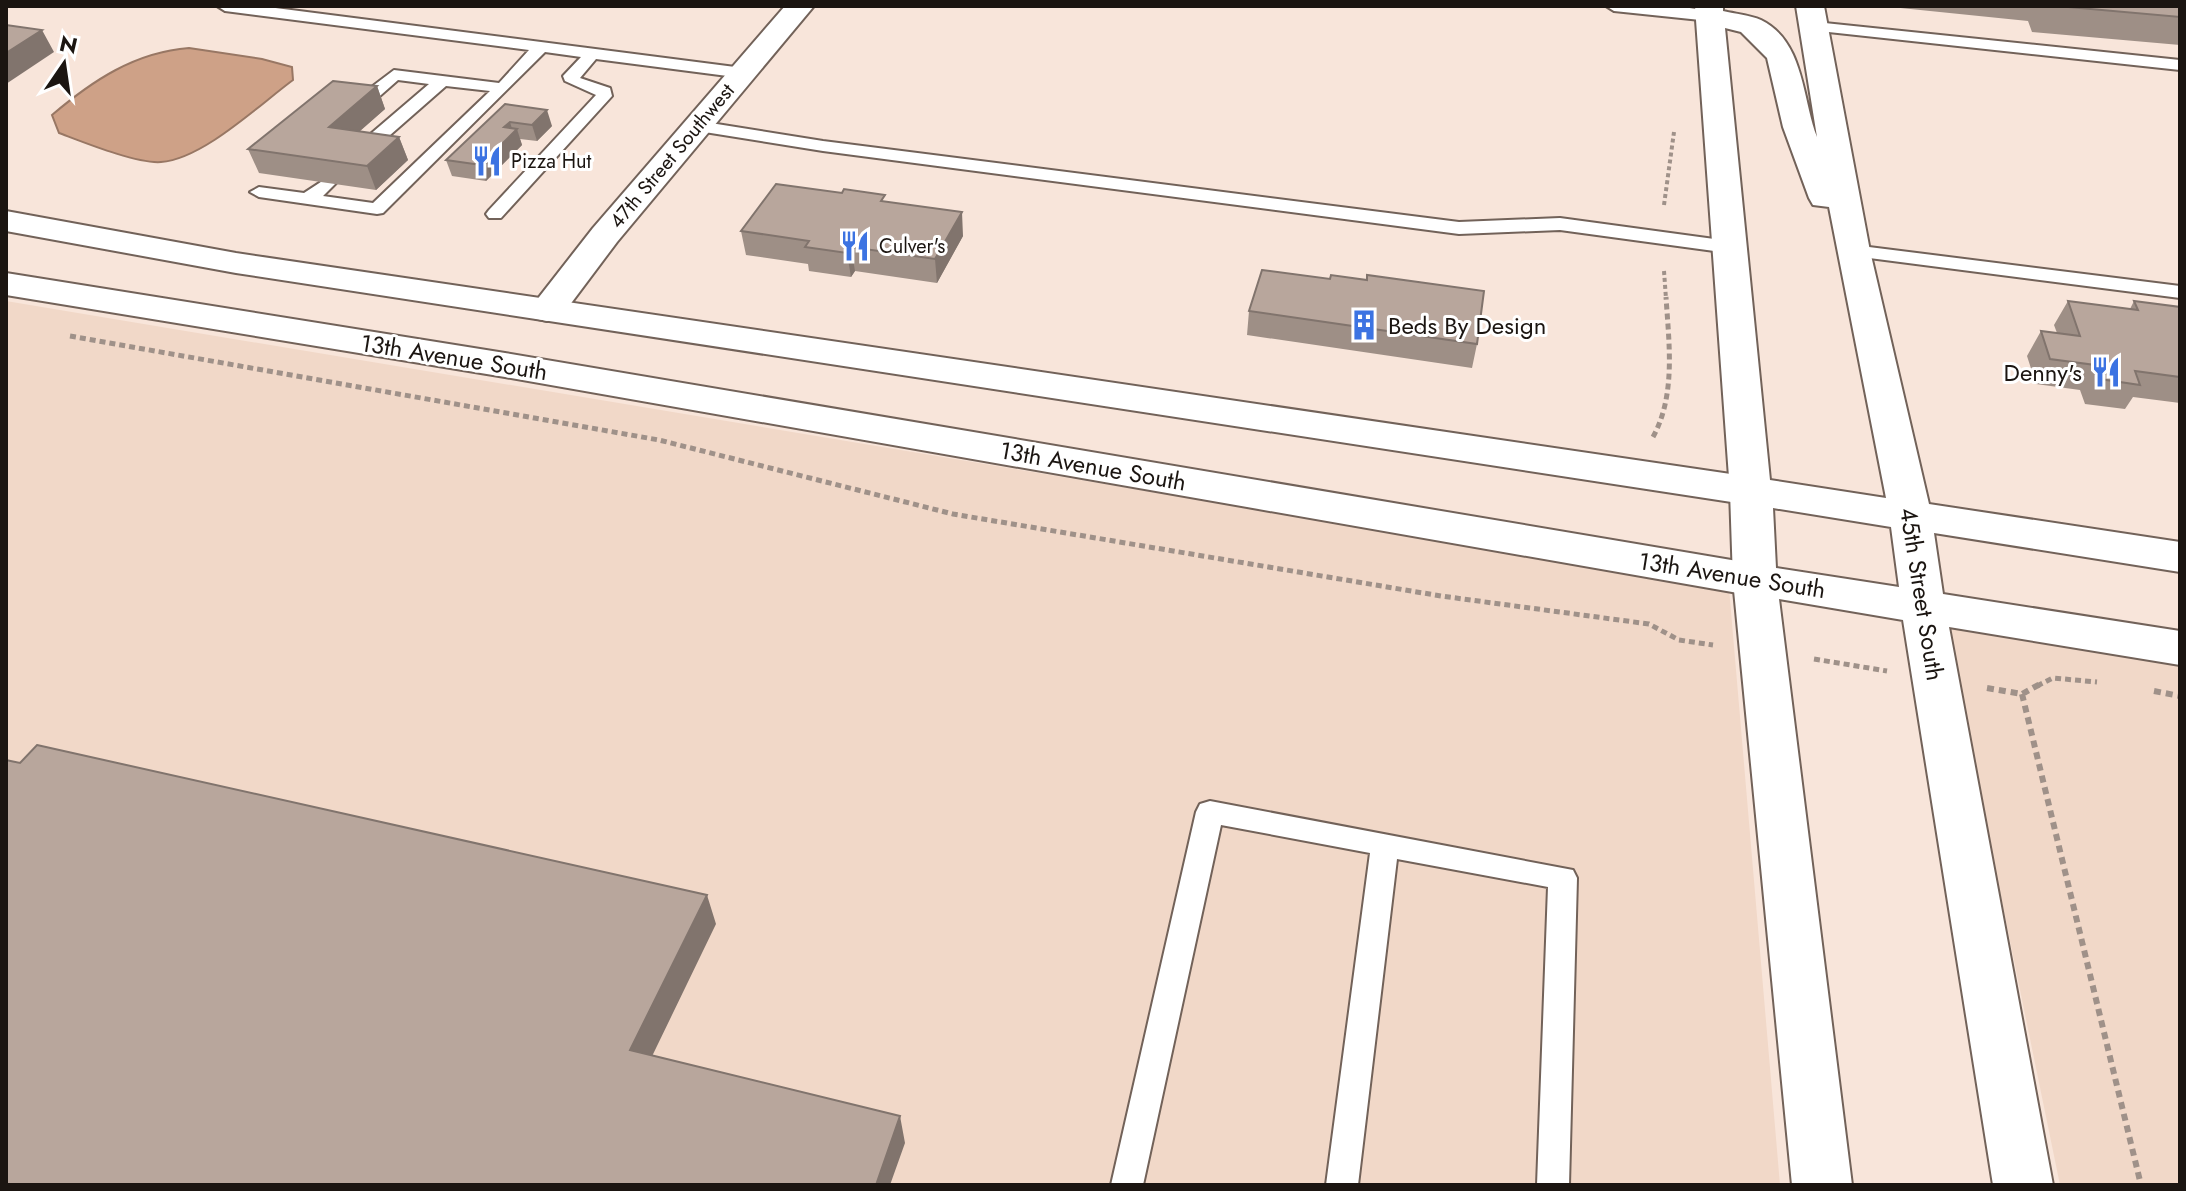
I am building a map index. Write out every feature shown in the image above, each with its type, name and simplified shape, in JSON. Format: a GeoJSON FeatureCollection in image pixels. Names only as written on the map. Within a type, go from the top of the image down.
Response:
{"type":"FeatureCollection","features":[{"type":"Feature","properties":{"kind":"main road","name":"47th Street Southwest"},"geometry":{"type":"LineString","coordinates":[[20,286],[118,287],[459,335],[505,335],[531,325],[547,310],[605,235],[800,6]]}},
{"type":"Feature","properties":{"kind":"main road"},"geometry":{"type":"LineString","coordinates":[[1722,9],[1771,21],[1812,16]]}},
{"type":"Feature","properties":{"kind":"main road"},"geometry":{"type":"LineString","coordinates":[[1722,9],[1729,247],[1751,491],[1755,580],[1822,1183]]}},
{"type":"Feature","properties":{"kind":"main road"},"geometry":{"type":"LineString","coordinates":[[1722,9],[1751,26],[1768,40],[1781,57],[1798,127],[1819,186],[1853,251]]}},
{"type":"Feature","properties":{"kind":"main road","name":"45th Street South"},"geometry":{"type":"LineString","coordinates":[[1812,16],[1853,251],[1910,514],[2023,1185]]}},
{"type":"Feature","properties":{"kind":"main road"},"geometry":{"type":"LineString","coordinates":[[6,221],[236,263],[2180,557]]}},
{"type":"Feature","properties":{"kind":"main road","name":"13th Avenue South"},"geometry":{"type":"LineString","coordinates":[[20,286],[505,365],[1755,580],[2180,648]]}},
{"type":"Feature","properties":{"kind":"lane"},"geometry":{"type":"LineString","coordinates":[[225,6],[743,73]]}},
{"type":"Feature","properties":{"kind":"lane"},"geometry":{"type":"LineString","coordinates":[[1614,6],[1722,9]]}},
{"type":"Feature","properties":{"kind":"lane"},"geometry":{"type":"LineString","coordinates":[[1812,16],[2180,65]]}},
{"type":"Feature","properties":{"kind":"lane"},"geometry":{"type":"LineString","coordinates":[[278,176],[259,192],[377,209],[503,88],[541,47]]}},
{"type":"Feature","properties":{"kind":"lane"},"geometry":{"type":"LineString","coordinates":[[495,214],[604,96],[604,91],[596,86],[573,81],[571,76],[593,53]]}},
{"type":"Feature","properties":{"kind":"lane"},"geometry":{"type":"LineString","coordinates":[[359,105],[394,75],[503,88]]}},
{"type":"Feature","properties":{"kind":"lane"},"geometry":{"type":"LineString","coordinates":[[359,153],[442,81]]}},
{"type":"Feature","properties":{"kind":"lane"},"geometry":{"type":"LineString","coordinates":[[698,126],[823,146],[1459,228],[1560,224],[1729,247]]}},
{"type":"Feature","properties":{"kind":"lane"},"geometry":{"type":"LineString","coordinates":[[308,199],[327,183]]}},
{"type":"Feature","properties":{"kind":"lane"},"geometry":{"type":"LineString","coordinates":[[1853,251],[2180,292]]}},
{"type":"Feature","properties":{"kind":"lane"},"geometry":{"type":"LineString","coordinates":[[1127,1185],[1210,812],[1563,878],[1553,1185]]}},
{"type":"Feature","properties":{"kind":"lane"},"geometry":{"type":"LineString","coordinates":[[1342,1185],[1385,845]]}},
{"type":"Feature","properties":{"kind":"path"},"geometry":{"type":"LineString","coordinates":[[1662,217],[1674,133]]}},
{"type":"Feature","properties":{"kind":"path"},"geometry":{"type":"LineString","coordinates":[[1650,441],[1665,415],[1670,354],[1664,272]]}},
{"type":"Feature","properties":{"kind":"path"},"geometry":{"type":"LineString","coordinates":[[68,336],[659,440],[953,514],[1441,596],[1649,624],[1679,640],[2022,694],[2053,678],[2108,683]]}},
{"type":"Feature","properties":{"kind":"path"},"geometry":{"type":"LineString","coordinates":[[2151,691],[2180,696]]}},
{"type":"Feature","properties":{"kind":"path"},"geometry":{"type":"LineString","coordinates":[[2022,694],[2141,1185]]}},
{"type":"Feature","properties":{"kind":"shaded area"},"geometry":{"type":"Polygon","coordinates":[[[189,48],[262,59],[292,67],[293,80],[212,141],[177,159],[161,162],[138,160],[59,133],[52,115],[99,80],[150,55],[189,48]]]}},
{"type":"Feature","properties":{"kind":"shaded area"},"geometry":{"type":"Polygon","coordinates":[[[6,301],[1729,588],[1780,1185],[6,1185],[6,301]]]}},
{"type":"Feature","properties":{"kind":"shaded area"},"geometry":{"type":"Polygon","coordinates":[[[1944,619],[2180,660],[2180,1185],[2060,1185],[1944,619]]]}},
{"type":"Feature","properties":{"kind":"building"},"geometry":{"type":"Polygon","coordinates":[[[2057,6],[2180,6],[2180,17],[2057,6]]]}},
{"type":"Feature","properties":{"kind":"building"},"geometry":{"type":"Polygon","coordinates":[[[6,25],[42,30],[6,53],[6,25]]]}},
{"type":"Feature","properties":{"kind":"building"},"geometry":{"type":"Polygon","coordinates":[[[333,81],[377,86],[329,127],[399,137],[367,166],[248,149],[333,81]]]}},
{"type":"Feature","properties":{"kind":"building"},"geometry":{"type":"Polygon","coordinates":[[[505,104],[547,110],[532,125],[510,122],[504,127],[517,129],[481,165],[446,160],[505,104]]]}},
{"type":"Feature","properties":{"kind":"building"},"geometry":{"type":"Polygon","coordinates":[[[776,184],[885,195],[881,201],[962,212],[935,259],[851,247],[847,253],[805,247],[809,241],[741,231],[776,184]]]}},
{"type":"Feature","properties":{"kind":"building"},"geometry":{"type":"Polygon","coordinates":[[[1262,270],[1330,279],[1331,275],[1367,280],[1367,275],[1484,291],[1477,344],[1249,311],[1262,270]]]}},
{"type":"Feature","properties":{"kind":"building"},"geometry":{"type":"Polygon","coordinates":[[[2068,301],[2138,310],[2134,301],[2180,307],[2180,377],[2135,371],[2140,385],[2100,379],[2095,365],[2050,359],[2041,331],[2080,336],[2068,301]]]}},
{"type":"Feature","properties":{"kind":"building"},"geometry":{"type":"Polygon","coordinates":[[[37,745],[707,895],[630,1050],[900,1116],[876,1185],[6,1185],[6,760],[20,763],[37,745]]]}},
{"type":"Feature","properties":{"kind":"place","name":"Pizza Hut"},"geometry":{"type":"Point","coordinates":[487,161]}},
{"type":"Feature","properties":{"kind":"place","name":"Culver's"},"geometry":{"type":"Point","coordinates":[855,246]}},
{"type":"Feature","properties":{"kind":"place","name":"Beds By Design"},"geometry":{"type":"Point","coordinates":[1364,325]}},
{"type":"Feature","properties":{"kind":"place","name":"Denny's"},"geometry":{"type":"Point","coordinates":[2106,372]}}]}
